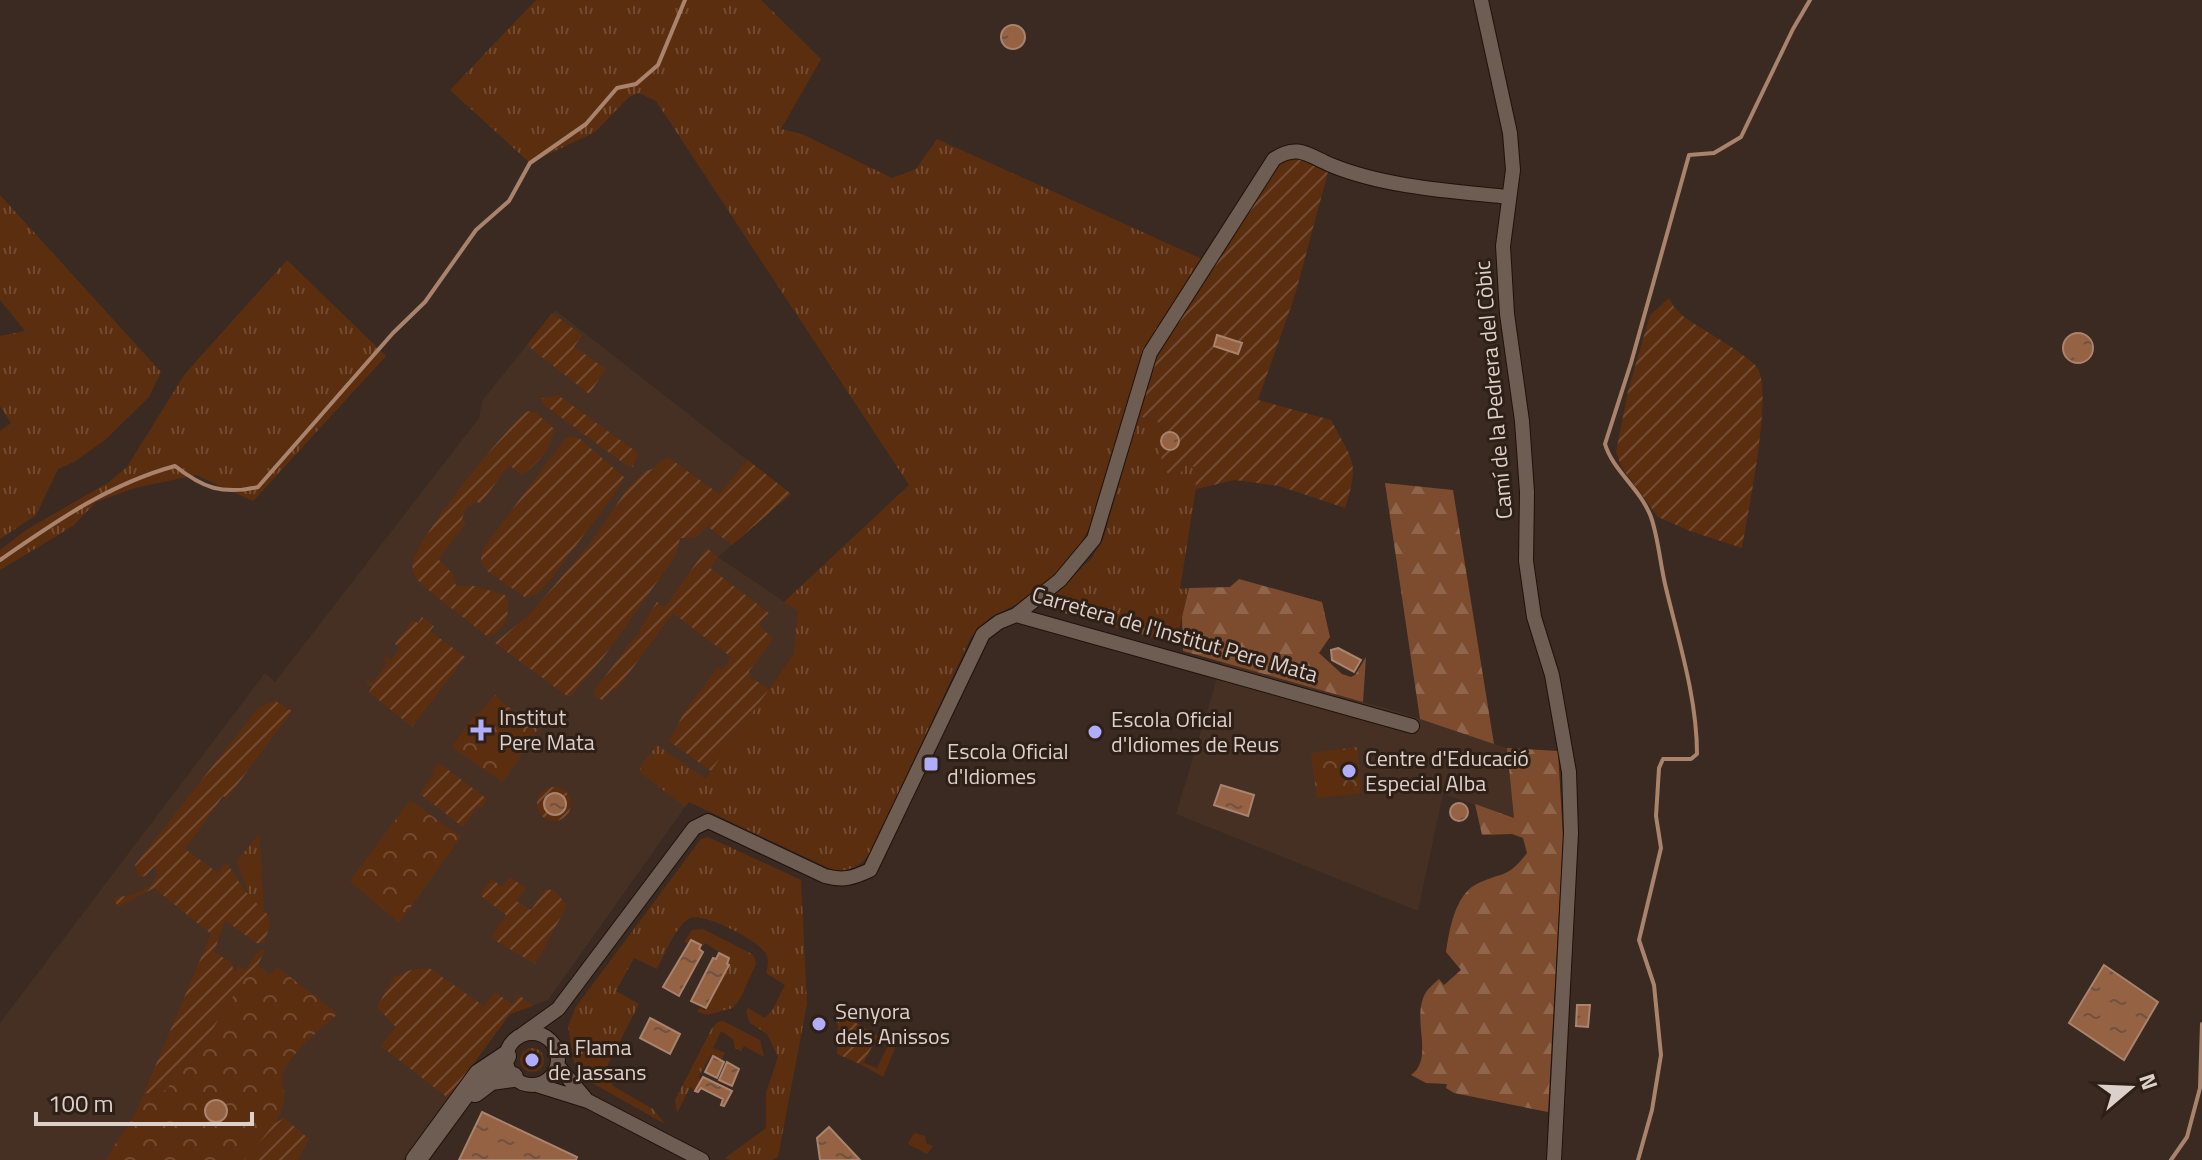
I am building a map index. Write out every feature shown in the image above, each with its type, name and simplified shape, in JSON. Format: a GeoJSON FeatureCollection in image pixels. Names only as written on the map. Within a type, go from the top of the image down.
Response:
{"type":"FeatureCollection","features":[{"type":"Feature","properties":{"kind":"street","name":"Camí de la Pedrera del Còbic"},"geometry":{"type":"LineString","coordinates":[[1481,0],[1510,133],[1513,170],[1503,246],[1507,314],[1522,421],[1526,561],[1534,617],[1552,675],[1569,772],[1571,833],[1554,1160]]}},
{"type":"Feature","properties":{"kind":"street"},"geometry":{"type":"LineString","coordinates":[[1016,615],[1060,580],[1094,539],[1150,353],[1274,159],[1285,151],[1300,151],[1331,166],[1361,175],[1449,191],[1508,197]]}},
{"type":"Feature","properties":{"kind":"street","name":"Carretera de l'Institut Pere Mata"},"geometry":{"type":"LineString","coordinates":[[523,1034],[558,1009],[694,828],[708,821],[825,876],[840,880],[854,878],[870,870],[983,634],[999,622],[1016,615],[1412,726]]}},
{"type":"Feature","properties":{"kind":"street"},"geometry":{"type":"LineString","coordinates":[[537,1085],[549,1080],[558,1066],[554,1044],[558,1009]]}},
{"type":"Feature","properties":{"kind":"street"},"geometry":{"type":"LineString","coordinates":[[554,1044],[541,1034],[523,1034],[509,1046],[506,1056],[507,1067],[513,1077],[526,1085],[537,1085],[588,1101],[702,1160]]}},
{"type":"Feature","properties":{"kind":"street"},"geometry":{"type":"LineString","coordinates":[[416,1160],[479,1074],[506,1056]]}},
{"type":"Feature","properties":{"kind":"street"},"geometry":{"type":"LineString","coordinates":[[558,1066],[588,1101]]}},
{"type":"Feature","properties":{"kind":"street"},"geometry":{"type":"LineString","coordinates":[[456,1105],[491,1080],[513,1077]]}},
{"type":"Feature","properties":{"kind":"shaded area","name":"Institut Pere Mata"},"geometry":{"type":"Polygon","coordinates":[[[555,310],[791,494],[718,557],[798,611],[793,655],[548,1000],[510,1014],[403,1160],[0,1160],[0,1023],[265,673],[275,682],[479,418],[482,401],[555,310]]]}},
{"type":"Feature","properties":{"kind":"shaded area","name":"Centre d'Educació Especial Alba"},"geometry":{"type":"Polygon","coordinates":[[[1222,662],[1399,712],[1507,748],[1514,818],[1443,794],[1418,911],[1176,814],[1222,662]]]}},
{"type":"Feature","properties":{"kind":"green space"},"geometry":{"type":"Polygon","coordinates":[[[536,0],[761,0],[821,59],[781,129],[802,134],[892,178],[916,169],[937,139],[1202,259],[1095,517],[1074,556],[1028,598],[991,617],[971,637],[872,850],[852,868],[835,871],[689,802],[685,807],[641,773],[640,767],[657,745],[705,779],[793,655],[798,611],[784,602],[909,485],[656,101],[639,93],[629,97],[595,132],[530,163],[450,90],[536,0]]]}},
{"type":"Feature","properties":{"kind":"green space"},"geometry":{"type":"Polygon","coordinates":[[[1295,155],[1328,172],[1295,295],[1258,400],[1331,420],[1352,462],[1352,480],[1345,508],[1279,486],[1235,480],[1196,489],[1195,467],[1186,465],[1179,475],[1169,475],[1161,455],[1164,433],[1158,422],[1138,416],[1156,352],[1275,167],[1295,155]]]}},
{"type":"Feature","properties":{"kind":"green space"},"geometry":{"type":"Polygon","coordinates":[[[0,195],[161,372],[149,397],[105,440],[74,462],[58,469],[36,515],[0,539],[0,431],[11,423],[0,406],[0,336],[25,331],[0,300],[0,195]]]}},
{"type":"Feature","properties":{"kind":"green space"},"geometry":{"type":"Polygon","coordinates":[[[287,260],[386,356],[253,501],[196,475],[135,488],[96,502],[73,526],[0,570],[0,550],[26,530],[109,482],[127,467],[184,375],[287,260]]]}},
{"type":"Feature","properties":{"kind":"green space"},"geometry":{"type":"Polygon","coordinates":[[[1669,298],[1684,317],[1756,366],[1761,378],[1761,424],[1742,548],[1658,517],[1622,468],[1616,452],[1628,391],[1650,315],[1669,298]]]}},
{"type":"Feature","properties":{"kind":"green space"},"geometry":{"type":"Polygon","coordinates":[[[552,313],[582,335],[574,347],[606,369],[589,394],[527,345],[552,313]]]}},
{"type":"Feature","properties":{"kind":"green space"},"geometry":{"type":"Polygon","coordinates":[[[558,395],[638,453],[633,467],[543,404],[542,398],[558,395]]]}},
{"type":"Feature","properties":{"kind":"green space"},"geometry":{"type":"Polygon","coordinates":[[[531,411],[554,429],[547,449],[522,475],[509,465],[480,504],[476,501],[467,506],[462,519],[466,523],[438,559],[452,573],[456,586],[475,586],[505,595],[508,608],[506,620],[499,630],[488,637],[422,585],[413,573],[413,563],[429,532],[462,486],[515,423],[531,411]]]}},
{"type":"Feature","properties":{"kind":"green space"},"geometry":{"type":"Polygon","coordinates":[[[1138,416],[1158,422],[1164,434],[1161,438],[1162,453],[1195,467],[1197,481],[1180,589],[1189,588],[1173,641],[1042,607],[1092,558],[1103,540],[1138,416]]]}},
{"type":"Feature","properties":{"kind":"green space"},"geometry":{"type":"Polygon","coordinates":[[[570,436],[580,439],[624,477],[551,579],[538,593],[526,598],[487,571],[481,561],[482,550],[570,436]]]}},
{"type":"Feature","properties":{"kind":"green space"},"geometry":{"type":"Polygon","coordinates":[[[668,457],[719,494],[748,460],[791,494],[732,545],[707,526],[696,538],[680,538],[669,565],[605,655],[571,696],[567,696],[495,643],[531,613],[588,546],[628,488],[644,472],[655,468],[668,457]]]}},
{"type":"Feature","properties":{"kind":"green space"},"geometry":{"type":"Polygon","coordinates":[[[1385,483],[1453,490],[1494,744],[1420,719],[1385,483]]]}},
{"type":"Feature","properties":{"kind":"green space"},"geometry":{"type":"Polygon","coordinates":[[[707,548],[717,557],[710,568],[769,613],[758,624],[773,639],[749,671],[750,677],[769,689],[711,771],[669,741],[684,713],[718,667],[723,670],[731,657],[673,613],[617,689],[614,688],[602,700],[596,697],[594,691],[638,633],[657,602],[665,607],[707,548]]]}},
{"type":"Feature","properties":{"kind":"green space"},"geometry":{"type":"Polygon","coordinates":[[[1239,579],[1322,602],[1330,637],[1319,653],[1342,674],[1351,677],[1366,657],[1363,702],[1183,651],[1182,617],[1189,588],[1230,587],[1239,579]]]}},
{"type":"Feature","properties":{"kind":"green space"},"geometry":{"type":"Polygon","coordinates":[[[422,617],[434,626],[430,631],[465,657],[412,727],[369,692],[372,687],[366,682],[373,683],[387,664],[383,660],[386,656],[391,660],[400,648],[395,644],[413,620],[418,623],[422,617]]]}},
{"type":"Feature","properties":{"kind":"green space"},"geometry":{"type":"Polygon","coordinates":[[[495,695],[523,720],[539,728],[522,748],[523,753],[502,782],[452,747],[475,714],[495,695]]]}},
{"type":"Feature","properties":{"kind":"green space"},"geometry":{"type":"Polygon","coordinates":[[[275,701],[292,711],[227,798],[223,796],[185,849],[218,873],[226,862],[245,891],[267,914],[270,924],[264,943],[256,943],[225,920],[214,952],[232,963],[236,971],[238,965],[246,970],[256,954],[266,948],[258,965],[246,975],[214,1027],[169,1086],[161,1094],[144,1093],[211,934],[154,888],[118,907],[113,897],[126,896],[150,886],[158,875],[155,866],[145,876],[139,877],[135,865],[259,707],[275,701]]]}},
{"type":"Feature","properties":{"kind":"green space"},"geometry":{"type":"Polygon","coordinates":[[[1357,747],[1362,793],[1317,798],[1311,753],[1357,747]]]}},
{"type":"Feature","properties":{"kind":"green space"},"geometry":{"type":"Polygon","coordinates":[[[1507,748],[1558,751],[1563,838],[1548,1112],[1454,1093],[1446,1088],[1447,1084],[1426,1083],[1411,1075],[1421,1059],[1420,1015],[1425,994],[1439,979],[1444,985],[1461,970],[1446,952],[1451,924],[1462,897],[1475,885],[1509,871],[1527,853],[1523,838],[1512,834],[1482,835],[1475,804],[1514,818],[1507,748]]]}},
{"type":"Feature","properties":{"kind":"green space"},"geometry":{"type":"Polygon","coordinates":[[[439,763],[487,799],[463,827],[420,794],[439,763]]]}},
{"type":"Feature","properties":{"kind":"green space"},"geometry":{"type":"Polygon","coordinates":[[[554,787],[566,792],[571,804],[566,816],[554,821],[542,816],[537,804],[542,792],[554,787]]]}},
{"type":"Feature","properties":{"kind":"green space"},"geometry":{"type":"Polygon","coordinates":[[[410,800],[461,837],[399,923],[350,881],[410,800]]]}},
{"type":"Feature","properties":{"kind":"green space"},"geometry":{"type":"Polygon","coordinates":[[[259,834],[264,911],[250,897],[237,861],[259,834]]]}},
{"type":"Feature","properties":{"kind":"green space"},"geometry":{"type":"Polygon","coordinates":[[[708,837],[801,880],[807,1004],[778,1157],[772,1160],[725,1158],[766,1128],[766,1093],[778,1057],[767,1034],[750,1023],[746,1011],[748,1008],[765,1018],[785,985],[766,973],[768,959],[762,948],[731,929],[707,919],[690,918],[676,933],[657,969],[634,958],[616,991],[639,1004],[608,1064],[609,1077],[613,1086],[653,1109],[665,1124],[585,1079],[574,1062],[568,1027],[575,1008],[701,839],[708,837]]]}},
{"type":"Feature","properties":{"kind":"green space"},"geometry":{"type":"Polygon","coordinates":[[[510,877],[526,888],[516,901],[531,910],[546,889],[555,891],[567,906],[535,964],[491,938],[506,915],[480,895],[492,879],[502,887],[510,877]]]}},
{"type":"Feature","properties":{"kind":"green space"},"geometry":{"type":"Polygon","coordinates":[[[703,929],[750,953],[756,964],[733,1008],[707,1015],[697,1012],[700,1008],[705,1010],[721,982],[729,958],[705,943],[703,946],[691,940],[689,944],[684,942],[692,930],[703,929]]]}},
{"type":"Feature","properties":{"kind":"green space"},"geometry":{"type":"Polygon","coordinates":[[[258,965],[270,975],[277,967],[338,1014],[307,1041],[286,1066],[282,1076],[282,1107],[264,1139],[245,1160],[105,1160],[137,1111],[144,1093],[161,1094],[169,1086],[214,1027],[246,975],[258,965]]]}},
{"type":"Feature","properties":{"kind":"green space"},"geometry":{"type":"Polygon","coordinates":[[[429,968],[484,1006],[495,992],[513,1005],[519,995],[533,1006],[510,1014],[448,1098],[381,1046],[396,1027],[377,1007],[394,977],[411,970],[429,968]]]}},
{"type":"Feature","properties":{"kind":"green space"},"geometry":{"type":"Polygon","coordinates":[[[838,1012],[878,1036],[862,1065],[837,1054],[838,1012]]]}},
{"type":"Feature","properties":{"kind":"green space"},"geometry":{"type":"Polygon","coordinates":[[[723,1021],[760,1040],[764,1057],[744,1046],[741,1051],[735,1048],[733,1039],[721,1031],[713,1048],[725,1053],[721,1060],[711,1055],[698,1077],[701,1080],[695,1090],[690,1087],[677,1113],[675,1100],[712,1028],[723,1021]]]}},
{"type":"Feature","properties":{"kind":"green space"},"geometry":{"type":"Polygon","coordinates":[[[889,1044],[895,1048],[883,1077],[862,1065],[877,1068],[889,1044]]]}},
{"type":"Feature","properties":{"kind":"green space"},"geometry":{"type":"Polygon","coordinates":[[[527,1048],[537,1048],[544,1055],[544,1065],[537,1072],[527,1072],[520,1065],[520,1055],[527,1048]]]}},
{"type":"Feature","properties":{"kind":"green space"},"geometry":{"type":"Polygon","coordinates":[[[284,1118],[309,1139],[297,1160],[245,1160],[274,1124],[284,1118]]]}},
{"type":"Feature","properties":{"kind":"green space"},"geometry":{"type":"Polygon","coordinates":[[[914,1133],[925,1136],[926,1143],[933,1146],[927,1154],[908,1144],[914,1133]]]}},
{"type":"Feature","properties":{"kind":"water"},"geometry":{"type":"Polygon","coordinates":[[[1013,25],[1021,29],[1025,37],[1021,45],[1013,49],[1005,45],[1001,37],[1005,29],[1013,25]]]}},
{"type":"Feature","properties":{"kind":"water"},"geometry":{"type":"Polygon","coordinates":[[[2078,333],[2088,338],[2093,348],[2088,358],[2078,363],[2068,358],[2063,348],[2068,338],[2078,333]]]}},
{"type":"Feature","properties":{"kind":"water"},"geometry":{"type":"Polygon","coordinates":[[[1217,335],[1242,343],[1238,354],[1214,346],[1217,335]]]}},
{"type":"Feature","properties":{"kind":"water"},"geometry":{"type":"Polygon","coordinates":[[[1166,432],[1174,432],[1179,441],[1177,448],[1166,450],[1161,445],[1161,437],[1166,432]]]}},
{"type":"Feature","properties":{"kind":"water"},"geometry":{"type":"Polygon","coordinates":[[[1338,648],[1361,660],[1354,672],[1332,660],[1331,650],[1338,648]]]}},
{"type":"Feature","properties":{"kind":"water"},"geometry":{"type":"Polygon","coordinates":[[[1221,785],[1254,795],[1248,816],[1214,805],[1221,785]]]}},
{"type":"Feature","properties":{"kind":"water"},"geometry":{"type":"Polygon","coordinates":[[[555,793],[563,796],[566,804],[563,812],[555,815],[547,812],[544,804],[547,796],[555,793]]]}},
{"type":"Feature","properties":{"kind":"water"},"geometry":{"type":"Polygon","coordinates":[[[1459,803],[1468,812],[1459,821],[1450,812],[1459,803]]]}},
{"type":"Feature","properties":{"kind":"water"},"geometry":{"type":"Polygon","coordinates":[[[691,940],[701,945],[699,949],[703,952],[679,996],[663,987],[691,940]]]}},
{"type":"Feature","properties":{"kind":"water"},"geometry":{"type":"Polygon","coordinates":[[[719,953],[729,958],[729,965],[706,1008],[691,1001],[713,958],[716,959],[719,953]]]}},
{"type":"Feature","properties":{"kind":"water"},"geometry":{"type":"Polygon","coordinates":[[[2104,965],[2158,1002],[2124,1060],[2069,1023],[2104,965]]]}},
{"type":"Feature","properties":{"kind":"water"},"geometry":{"type":"Polygon","coordinates":[[[1577,1005],[1590,1005],[1588,1027],[1576,1026],[1577,1005]]]}},
{"type":"Feature","properties":{"kind":"water"},"geometry":{"type":"Polygon","coordinates":[[[650,1018],[680,1034],[670,1054],[640,1038],[650,1018]]]}},
{"type":"Feature","properties":{"kind":"water"},"geometry":{"type":"Polygon","coordinates":[[[713,1056],[724,1062],[717,1078],[705,1072],[713,1056]]]}},
{"type":"Feature","properties":{"kind":"water"},"geometry":{"type":"Polygon","coordinates":[[[727,1062],[739,1069],[732,1086],[719,1080],[727,1062]]]}},
{"type":"Feature","properties":{"kind":"water"},"geometry":{"type":"Polygon","coordinates":[[[703,1077],[732,1091],[724,1106],[721,1105],[723,1099],[701,1088],[695,1091],[703,1077]]]}},
{"type":"Feature","properties":{"kind":"water"},"geometry":{"type":"Polygon","coordinates":[[[216,1100],[224,1103],[227,1111],[224,1119],[216,1122],[208,1119],[205,1111],[208,1103],[216,1100]]]}},
{"type":"Feature","properties":{"kind":"water"},"geometry":{"type":"Polygon","coordinates":[[[482,1112],[577,1157],[576,1160],[459,1160],[482,1112]]]}},
{"type":"Feature","properties":{"kind":"water"},"geometry":{"type":"Polygon","coordinates":[[[829,1127],[860,1160],[820,1160],[817,1138],[829,1127]]]}},
{"type":"Feature","properties":{"kind":"waterway"},"geometry":{"type":"LineString","coordinates":[[0,560],[62,518],[105,494],[175,466],[214,488],[234,490],[258,487],[393,333],[425,302],[476,230],[509,201],[530,163],[586,124],[617,88],[636,84],[658,65],[685,0]]}},
{"type":"Feature","properties":{"kind":"waterway"},"geometry":{"type":"LineString","coordinates":[[1638,1160],[1652,1110],[1661,1055],[1654,985],[1639,940],[1661,848],[1656,816],[1659,768],[1663,759],[1691,759],[1697,754],[1694,711],[1686,668],[1651,517],[1614,463],[1605,444],[1689,155],[1714,153],[1741,137],[1810,0]]}},
{"type":"Feature","properties":{"kind":"waterway"},"geometry":{"type":"LineString","coordinates":[[2171,1160],[2187,1137],[2200,1088],[2202,1024]]}},
{"type":"Feature","properties":{"kind":"place","name":"Institut Pere Mata"},"geometry":{"type":"Point","coordinates":[481,730]}},
{"type":"Feature","properties":{"kind":"place","name":"Escola Oficial d'Idiomes de Reus"},"geometry":{"type":"Point","coordinates":[1095,732]}},
{"type":"Feature","properties":{"kind":"place","name":"Escola Oficial d'Idiomes"},"geometry":{"type":"Point","coordinates":[931,764]}},
{"type":"Feature","properties":{"kind":"place","name":"Centre d'Educació Especial Alba"},"geometry":{"type":"Point","coordinates":[1349,771]}},
{"type":"Feature","properties":{"kind":"place","name":"Senyora dels Anissos"},"geometry":{"type":"Point","coordinates":[819,1024]}},
{"type":"Feature","properties":{"kind":"place","name":"La Flama de Jassans"},"geometry":{"type":"Point","coordinates":[532,1060]}}]}
